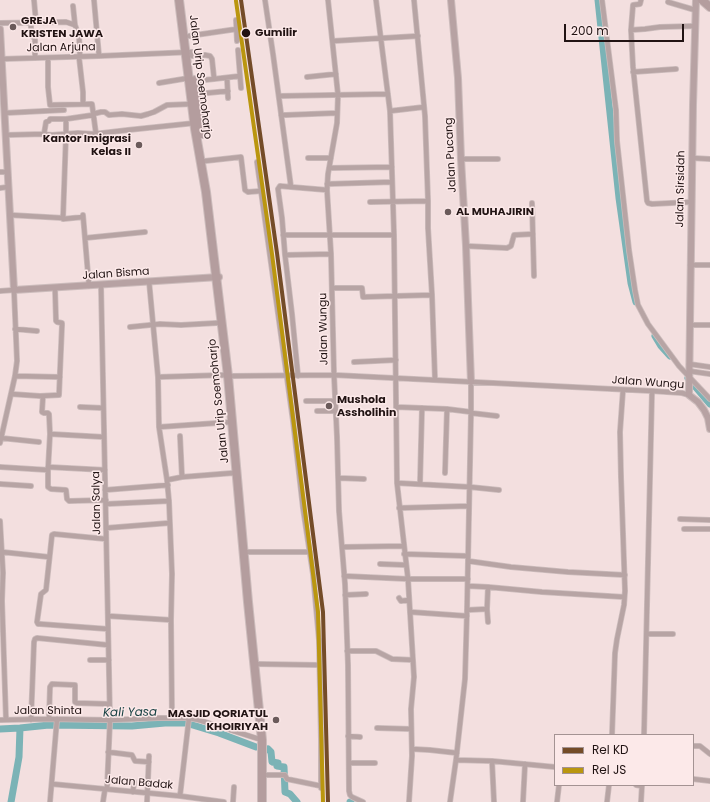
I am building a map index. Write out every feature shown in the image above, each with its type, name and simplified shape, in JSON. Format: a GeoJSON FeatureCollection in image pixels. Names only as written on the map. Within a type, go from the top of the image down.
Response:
{"type":"FeatureCollection","features":[{"type":"Feature","properties":{"kind":"highway","name":"Jalan Urip Soemoharjo"},"geometry":{"type":"LineString","coordinates":[[179,0],[190,53]]}},
{"type":"Feature","properties":{"kind":"highway","name":"Jalan Urip Soemoharjo"},"geometry":{"type":"LineString","coordinates":[[185,0],[192,80],[192,104],[206,192],[230,376],[247,552],[262,740],[263,802]]}},
{"type":"Feature","properties":{"kind":"highway"},"geometry":{"type":"LineString","coordinates":[[702,0],[710,7]]}},
{"type":"Feature","properties":{"kind":"highway","name":"Jalan Urip Soemoharjo"},"geometry":{"type":"LineString","coordinates":[[192,80],[197,94],[222,324],[230,376],[232,422],[264,740],[263,802]]}},
{"type":"Feature","properties":{"kind":"street"},"geometry":{"type":"LineString","coordinates":[[34,0],[31,35],[35,40],[35,58]]}},
{"type":"Feature","properties":{"kind":"street"},"geometry":{"type":"LineString","coordinates":[[94,0],[99,56]]}},
{"type":"Feature","properties":{"kind":"street"},"geometry":{"type":"LineString","coordinates":[[265,0],[291,187]]}},
{"type":"Feature","properties":{"kind":"street","name":"Jalan Wungu"},"geometry":{"type":"LineString","coordinates":[[328,0],[338,95],[337,123],[327,184],[331,254],[334,375],[682,393],[689,395]]}},
{"type":"Feature","properties":{"kind":"street"},"geometry":{"type":"LineString","coordinates":[[376,0],[390,111],[394,202],[396,483],[408,579],[414,677],[411,709],[411,729],[414,749],[409,802]]}},
{"type":"Feature","properties":{"kind":"street"},"geometry":{"type":"LineString","coordinates":[[414,0],[424,107],[435,380]]}},
{"type":"Feature","properties":{"kind":"street","name":"Jalan Pucang"},"geometry":{"type":"LineString","coordinates":[[451,0],[458,78],[466,246],[470,382]]}},
{"type":"Feature","properties":{"kind":"street"},"geometry":{"type":"LineString","coordinates":[[602,0],[616,110],[617,141],[629,250],[638,305],[648,324],[679,366],[689,372],[710,399]]}},
{"type":"Feature","properties":{"kind":"street"},"geometry":{"type":"LineString","coordinates":[[641,0],[640,4],[633,5],[631,30],[633,72],[647,201],[648,203],[652,204],[691,202]]}},
{"type":"Feature","properties":{"kind":"street","name":"Jalan Sirsidah"},"geometry":{"type":"LineString","coordinates":[[689,395],[691,202],[696,0]]}},
{"type":"Feature","properties":{"kind":"street"},"geometry":{"type":"LineString","coordinates":[[668,2],[695,10]]}},
{"type":"Feature","properties":{"kind":"street"},"geometry":{"type":"LineString","coordinates":[[73,6],[75,25],[79,36],[83,92],[82,104]]}},
{"type":"Feature","properties":{"kind":"street"},"geometry":{"type":"LineString","coordinates":[[236,20],[237,42]]}},
{"type":"Feature","properties":{"kind":"street"},"geometry":{"type":"LineString","coordinates":[[0,23],[66,22],[75,25]]}},
{"type":"Feature","properties":{"kind":"street"},"geometry":{"type":"LineString","coordinates":[[631,30],[695,26]]}},
{"type":"Feature","properties":{"kind":"street"},"geometry":{"type":"LineString","coordinates":[[0,29],[1,79],[5,113],[4,133],[8,172],[14,290],[16,361],[15,376],[0,440],[39,442]]}},
{"type":"Feature","properties":{"kind":"street"},"geometry":{"type":"LineString","coordinates":[[189,36],[237,29]]}},
{"type":"Feature","properties":{"kind":"street"},"geometry":{"type":"LineString","coordinates":[[333,41],[418,36]]}},
{"type":"Feature","properties":{"kind":"street"},"geometry":{"type":"LineString","coordinates":[[238,50],[241,88]]}},
{"type":"Feature","properties":{"kind":"street","name":"Jalan Arjuna"},"geometry":{"type":"LineString","coordinates":[[1,61],[35,58],[190,53],[210,56],[212,59],[214,79]]}},
{"type":"Feature","properties":{"kind":"street"},"geometry":{"type":"LineString","coordinates":[[48,58],[48,87],[50,106],[92,104],[96,134]]}},
{"type":"Feature","properties":{"kind":"street"},"geometry":{"type":"LineString","coordinates":[[633,72],[676,69]]}},
{"type":"Feature","properties":{"kind":"street"},"geometry":{"type":"LineString","coordinates":[[306,77],[336,74]]}},
{"type":"Feature","properties":{"kind":"street"},"geometry":{"type":"LineString","coordinates":[[159,83],[240,76]]}},
{"type":"Feature","properties":{"kind":"street"},"geometry":{"type":"LineString","coordinates":[[227,78],[228,98]]}},
{"type":"Feature","properties":{"kind":"street"},"geometry":{"type":"LineString","coordinates":[[197,94],[228,90]]}},
{"type":"Feature","properties":{"kind":"street"},"geometry":{"type":"LineString","coordinates":[[279,96],[388,94]]}},
{"type":"Feature","properties":{"kind":"street"},"geometry":{"type":"LineString","coordinates":[[44,134],[46,122],[50,119],[93,115],[101,112],[105,112],[109,115],[122,114],[141,116],[167,106],[192,104]]}},
{"type":"Feature","properties":{"kind":"street"},"geometry":{"type":"LineString","coordinates":[[390,111],[424,107]]}},
{"type":"Feature","properties":{"kind":"street"},"geometry":{"type":"LineString","coordinates":[[5,113],[64,110]]}},
{"type":"Feature","properties":{"kind":"street"},"geometry":{"type":"LineString","coordinates":[[281,115],[338,113]]}},
{"type":"Feature","properties":{"kind":"street"},"geometry":{"type":"LineString","coordinates":[[63,218],[66,118]]}},
{"type":"Feature","properties":{"kind":"street"},"geometry":{"type":"LineString","coordinates":[[4,133],[52,135],[78,133],[104,134],[195,123]]}},
{"type":"Feature","properties":{"kind":"street"},"geometry":{"type":"LineString","coordinates":[[205,161],[241,157],[246,191],[261,191]]}},
{"type":"Feature","properties":{"kind":"street"},"geometry":{"type":"LineString","coordinates":[[308,158],[331,158]]}},
{"type":"Feature","properties":{"kind":"street"},"geometry":{"type":"LineString","coordinates":[[692,158],[710,159]]}},
{"type":"Feature","properties":{"kind":"street"},"geometry":{"type":"LineString","coordinates":[[461,159],[498,159]]}},
{"type":"Feature","properties":{"kind":"street"},"geometry":{"type":"LineString","coordinates":[[257,162],[313,574],[319,640],[321,787],[287,779],[284,775],[264,775]]}},
{"type":"Feature","properties":{"kind":"street"},"geometry":{"type":"LineString","coordinates":[[329,168],[392,167]]}},
{"type":"Feature","properties":{"kind":"street"},"geometry":{"type":"LineString","coordinates":[[0,172],[8,172]]}},
{"type":"Feature","properties":{"kind":"street"},"geometry":{"type":"LineString","coordinates":[[327,184],[392,182]]}},
{"type":"Feature","properties":{"kind":"street"},"geometry":{"type":"LineString","coordinates":[[298,376],[278,189],[280,186],[327,190]]}},
{"type":"Feature","properties":{"kind":"street"},"geometry":{"type":"LineString","coordinates":[[0,188],[8,187]]}},
{"type":"Feature","properties":{"kind":"street"},"geometry":{"type":"LineString","coordinates":[[370,202],[428,201]]}},
{"type":"Feature","properties":{"kind":"street"},"geometry":{"type":"LineString","coordinates":[[532,203],[534,276]]}},
{"type":"Feature","properties":{"kind":"street"},"geometry":{"type":"LineString","coordinates":[[10,215],[63,218],[63,220],[83,216],[89,286]]}},
{"type":"Feature","properties":{"kind":"street"},"geometry":{"type":"LineString","coordinates":[[85,238],[145,232]]}},
{"type":"Feature","properties":{"kind":"street"},"geometry":{"type":"LineString","coordinates":[[466,246],[508,248],[511,246],[514,235],[533,234]]}},
{"type":"Feature","properties":{"kind":"street"},"geometry":{"type":"LineString","coordinates":[[283,235],[394,235]]}},
{"type":"Feature","properties":{"kind":"street"},"geometry":{"type":"LineString","coordinates":[[285,255],[331,254]]}},
{"type":"Feature","properties":{"kind":"street"},"geometry":{"type":"LineString","coordinates":[[690,265],[710,265]]}},
{"type":"Feature","properties":{"kind":"street","name":"Jalan Bisma"},"geometry":{"type":"LineString","coordinates":[[14,290],[217,277]]}},
{"type":"Feature","properties":{"kind":"street"},"geometry":{"type":"LineString","coordinates":[[149,281],[158,377],[160,427],[169,501],[172,574],[172,718]]}},
{"type":"Feature","properties":{"kind":"street","name":"Jalan Salya"},"geometry":{"type":"LineString","coordinates":[[101,285],[110,722],[106,789],[103,802]]}},
{"type":"Feature","properties":{"kind":"street"},"geometry":{"type":"LineString","coordinates":[[11,394],[43,396],[59,395],[62,323],[56,321],[56,288]]}},
{"type":"Feature","properties":{"kind":"street"},"geometry":{"type":"LineString","coordinates":[[332,288],[362,288],[363,297],[432,295]]}},
{"type":"Feature","properties":{"kind":"street"},"geometry":{"type":"LineString","coordinates":[[0,291],[14,290]]}},
{"type":"Feature","properties":{"kind":"street"},"geometry":{"type":"LineString","coordinates":[[130,327],[160,324],[222,324]]}},
{"type":"Feature","properties":{"kind":"street"},"geometry":{"type":"LineString","coordinates":[[690,325],[710,325]]}},
{"type":"Feature","properties":{"kind":"street"},"geometry":{"type":"LineString","coordinates":[[15,329],[37,331]]}},
{"type":"Feature","properties":{"kind":"street"},"geometry":{"type":"LineString","coordinates":[[354,362],[396,360]]}},
{"type":"Feature","properties":{"kind":"street"},"geometry":{"type":"LineString","coordinates":[[689,372],[710,367]]}},
{"type":"Feature","properties":{"kind":"street"},"geometry":{"type":"LineString","coordinates":[[689,372],[710,374]]}},
{"type":"Feature","properties":{"kind":"street"},"geometry":{"type":"LineString","coordinates":[[158,377],[224,375],[334,375],[339,478],[339,511],[343,547],[347,651],[349,762],[348,792],[355,800],[363,802]]}},
{"type":"Feature","properties":{"kind":"street"},"geometry":{"type":"LineString","coordinates":[[15,376],[60,377]]}},
{"type":"Feature","properties":{"kind":"street"},"geometry":{"type":"LineString","coordinates":[[450,802],[465,679],[470,487],[470,382]]}},
{"type":"Feature","properties":{"kind":"street"},"geometry":{"type":"LineString","coordinates":[[612,734],[615,653],[624,597],[625,575],[620,432],[623,390]]}},
{"type":"Feature","properties":{"kind":"street"},"geometry":{"type":"LineString","coordinates":[[644,734],[652,392]]}},
{"type":"Feature","properties":{"kind":"street"},"geometry":{"type":"LineString","coordinates":[[689,395],[698,402],[704,410],[708,418],[710,429]]}},
{"type":"Feature","properties":{"kind":"street"},"geometry":{"type":"LineString","coordinates":[[43,396],[42,412],[49,414],[50,434],[48,487],[51,489],[67,491],[68,500],[106,502],[169,501]]}},
{"type":"Feature","properties":{"kind":"street"},"geometry":{"type":"LineString","coordinates":[[306,401],[336,401]]}},
{"type":"Feature","properties":{"kind":"street"},"geometry":{"type":"LineString","coordinates":[[80,407],[103,408]]}},
{"type":"Feature","properties":{"kind":"street"},"geometry":{"type":"LineString","coordinates":[[396,407],[447,409],[497,416]]}},
{"type":"Feature","properties":{"kind":"street"},"geometry":{"type":"LineString","coordinates":[[420,484],[422,408]]}},
{"type":"Feature","properties":{"kind":"street"},"geometry":{"type":"LineString","coordinates":[[445,473],[447,409]]}},
{"type":"Feature","properties":{"kind":"street"},"geometry":{"type":"LineString","coordinates":[[317,411],[336,411]]}},
{"type":"Feature","properties":{"kind":"street"},"geometry":{"type":"LineString","coordinates":[[160,427],[232,422]]}},
{"type":"Feature","properties":{"kind":"street"},"geometry":{"type":"LineString","coordinates":[[50,434],[104,437]]}},
{"type":"Feature","properties":{"kind":"street"},"geometry":{"type":"LineString","coordinates":[[180,436],[182,477]]}},
{"type":"Feature","properties":{"kind":"street"},"geometry":{"type":"LineString","coordinates":[[0,466],[105,470]]}},
{"type":"Feature","properties":{"kind":"street"},"geometry":{"type":"LineString","coordinates":[[167,480],[182,477],[233,473],[237,474]]}},
{"type":"Feature","properties":{"kind":"street"},"geometry":{"type":"LineString","coordinates":[[339,478],[364,479]]}},
{"type":"Feature","properties":{"kind":"street"},"geometry":{"type":"LineString","coordinates":[[396,483],[499,490]]}},
{"type":"Feature","properties":{"kind":"street"},"geometry":{"type":"LineString","coordinates":[[0,484],[31,486]]}},
{"type":"Feature","properties":{"kind":"street"},"geometry":{"type":"LineString","coordinates":[[105,490],[168,485]]}},
{"type":"Feature","properties":{"kind":"street"},"geometry":{"type":"LineString","coordinates":[[399,508],[469,506]]}},
{"type":"Feature","properties":{"kind":"street"},"geometry":{"type":"LineString","coordinates":[[680,519],[710,520]]}},
{"type":"Feature","properties":{"kind":"street"},"geometry":{"type":"LineString","coordinates":[[0,521],[6,720]]}},
{"type":"Feature","properties":{"kind":"street"},"geometry":{"type":"LineString","coordinates":[[106,528],[169,523]]}},
{"type":"Feature","properties":{"kind":"street"},"geometry":{"type":"LineString","coordinates":[[684,528],[710,529]]}},
{"type":"Feature","properties":{"kind":"street"},"geometry":{"type":"LineString","coordinates":[[106,539],[53,534],[51,537],[46,590],[40,594],[38,623],[108,629]]}},
{"type":"Feature","properties":{"kind":"street"},"geometry":{"type":"LineString","coordinates":[[343,547],[404,546]]}},
{"type":"Feature","properties":{"kind":"street"},"geometry":{"type":"LineString","coordinates":[[2,552],[49,557]]}},
{"type":"Feature","properties":{"kind":"street"},"geometry":{"type":"LineString","coordinates":[[247,552],[310,552]]}},
{"type":"Feature","properties":{"kind":"street"},"geometry":{"type":"LineString","coordinates":[[404,554],[468,556]]}},
{"type":"Feature","properties":{"kind":"street"},"geometry":{"type":"LineString","coordinates":[[468,561],[511,567],[625,575]]}},
{"type":"Feature","properties":{"kind":"street"},"geometry":{"type":"LineString","coordinates":[[380,564],[406,565]]}},
{"type":"Feature","properties":{"kind":"street"},"geometry":{"type":"LineString","coordinates":[[344,576],[408,579],[468,579]]}},
{"type":"Feature","properties":{"kind":"street"},"geometry":{"type":"LineString","coordinates":[[468,586],[556,594],[624,597]]}},
{"type":"Feature","properties":{"kind":"street"},"geometry":{"type":"LineString","coordinates":[[488,587],[488,622]]}},
{"type":"Feature","properties":{"kind":"street"},"geometry":{"type":"LineString","coordinates":[[345,595],[366,594]]}},
{"type":"Feature","properties":{"kind":"street"},"geometry":{"type":"LineString","coordinates":[[399,598],[401,601],[409,600]]}},
{"type":"Feature","properties":{"kind":"street"},"geometry":{"type":"LineString","coordinates":[[467,610],[487,609]]}},
{"type":"Feature","properties":{"kind":"street"},"geometry":{"type":"LineString","coordinates":[[410,612],[467,616]]}},
{"type":"Feature","properties":{"kind":"street"},"geometry":{"type":"LineString","coordinates":[[108,616],[171,620]]}},
{"type":"Feature","properties":{"kind":"street"},"geometry":{"type":"LineString","coordinates":[[646,634],[673,634]]}},
{"type":"Feature","properties":{"kind":"street"},"geometry":{"type":"LineString","coordinates":[[31,720],[35,639],[108,645]]}},
{"type":"Feature","properties":{"kind":"street"},"geometry":{"type":"LineString","coordinates":[[347,651],[376,651],[392,659],[413,660]]}},
{"type":"Feature","properties":{"kind":"street"},"geometry":{"type":"LineString","coordinates":[[90,660],[109,660]]}},
{"type":"Feature","properties":{"kind":"street"},"geometry":{"type":"LineString","coordinates":[[257,664],[319,665]]}},
{"type":"Feature","properties":{"kind":"street"},"geometry":{"type":"LineString","coordinates":[[49,719],[50,687],[52,684],[75,685],[75,702],[77,703],[109,704]]}},
{"type":"Feature","properties":{"kind":"street","name":"Jalan Shinta"},"geometry":{"type":"LineString","coordinates":[[0,720],[49,719],[110,722],[172,718],[189,722],[199,720],[262,740]]}},
{"type":"Feature","properties":{"kind":"street"},"geometry":{"type":"LineString","coordinates":[[50,802],[57,720]]}},
{"type":"Feature","properties":{"kind":"street"},"geometry":{"type":"LineString","coordinates":[[180,796],[189,722]]}},
{"type":"Feature","properties":{"kind":"street"},"geometry":{"type":"LineString","coordinates":[[377,728],[411,729]]}},
{"type":"Feature","properties":{"kind":"street"},"geometry":{"type":"LineString","coordinates":[[348,736],[360,737]]}},
{"type":"Feature","properties":{"kind":"street"},"geometry":{"type":"LineString","coordinates":[[694,746],[700,746],[710,754]]}},
{"type":"Feature","properties":{"kind":"street"},"geometry":{"type":"LineString","coordinates":[[414,749],[457,752]]}},
{"type":"Feature","properties":{"kind":"street"},"geometry":{"type":"LineString","coordinates":[[108,752],[133,755],[136,761],[149,762]]}},
{"type":"Feature","properties":{"kind":"street"},"geometry":{"type":"LineString","coordinates":[[147,802],[149,756]]}},
{"type":"Feature","properties":{"kind":"street"},"geometry":{"type":"LineString","coordinates":[[456,760],[492,761],[554,767]]}},
{"type":"Feature","properties":{"kind":"street"},"geometry":{"type":"LineString","coordinates":[[492,761],[494,802]]}},
{"type":"Feature","properties":{"kind":"street"},"geometry":{"type":"LineString","coordinates":[[349,762],[375,763]]}},
{"type":"Feature","properties":{"kind":"street"},"geometry":{"type":"LineString","coordinates":[[523,802],[525,764]]}},
{"type":"Feature","properties":{"kind":"street"},"geometry":{"type":"LineString","coordinates":[[694,779],[710,781]]}},
{"type":"Feature","properties":{"kind":"street"},"geometry":{"type":"LineString","coordinates":[[133,792],[134,782]]}},
{"type":"Feature","properties":{"kind":"street","name":"Jalan Badak"},"geometry":{"type":"LineString","coordinates":[[52,784],[180,796],[204,801],[224,802]]}},
{"type":"Feature","properties":{"kind":"street"},"geometry":{"type":"LineString","coordinates":[[233,802],[234,786]]}},
{"type":"Feature","properties":{"kind":"street"},"geometry":{"type":"LineString","coordinates":[[557,802],[559,786]]}},
{"type":"Feature","properties":{"kind":"street"},"geometry":{"type":"LineString","coordinates":[[607,802],[609,786]]}},
{"type":"Feature","properties":{"kind":"street"},"geometry":{"type":"LineString","coordinates":[[641,802],[642,786]]}},
{"type":"Feature","properties":{"kind":"waterway"},"geometry":{"type":"LineString","coordinates":[[598,0],[619,198],[631,283],[636,302]]}},
{"type":"Feature","properties":{"kind":"waterway"},"geometry":{"type":"LineString","coordinates":[[655,336],[670,356]]}},
{"type":"Feature","properties":{"kind":"waterway"},"geometry":{"type":"LineString","coordinates":[[688,378],[710,404]]}},
{"type":"Feature","properties":{"kind":"waterway","name":"Kali Yasa"},"geometry":{"type":"LineString","coordinates":[[0,729],[49,725],[132,726],[186,723],[219,733],[256,747]]}},
{"type":"Feature","properties":{"kind":"waterway"},"geometry":{"type":"LineString","coordinates":[[11,802],[19,757],[20,728]]}},
{"type":"Feature","properties":{"kind":"waterway","name":"Kali Yasa"},"geometry":{"type":"LineString","coordinates":[[268,749],[271,752],[272,762],[278,763],[277,766],[284,767],[285,792],[290,794],[297,802]]}},
{"type":"Feature","properties":{"kind":"rail line","name":"KD"},"geometry":{"type":"LineString","coordinates":[[241,0],[277,253],[323,612],[328,802]]}},
{"type":"Feature","properties":{"kind":"rail line","name":"JS"},"geometry":{"type":"LineString","coordinates":[[236,1],[272,254],[318,612],[323,802]]}},
{"type":"Feature","properties":{"kind":"place","name":"GREJA KRISTEN JAWA"},"geometry":{"type":"Point","coordinates":[13,27]}},
{"type":"Feature","properties":{"kind":"place","name":"Gumilir"},"geometry":{"type":"Point","coordinates":[246,33]}},
{"type":"Feature","properties":{"kind":"place","name":"Kantor Imigrasi Kelas II"},"geometry":{"type":"Point","coordinates":[139,145]}},
{"type":"Feature","properties":{"kind":"place","name":"AL MUHAJIRIN"},"geometry":{"type":"Point","coordinates":[448,212]}},
{"type":"Feature","properties":{"kind":"place","name":"Mushola Assholihin"},"geometry":{"type":"Point","coordinates":[329,406]}},
{"type":"Feature","properties":{"kind":"place","name":"MASJID QORIATUL KHOIRIYAH"},"geometry":{"type":"Point","coordinates":[276,720]}}]}
